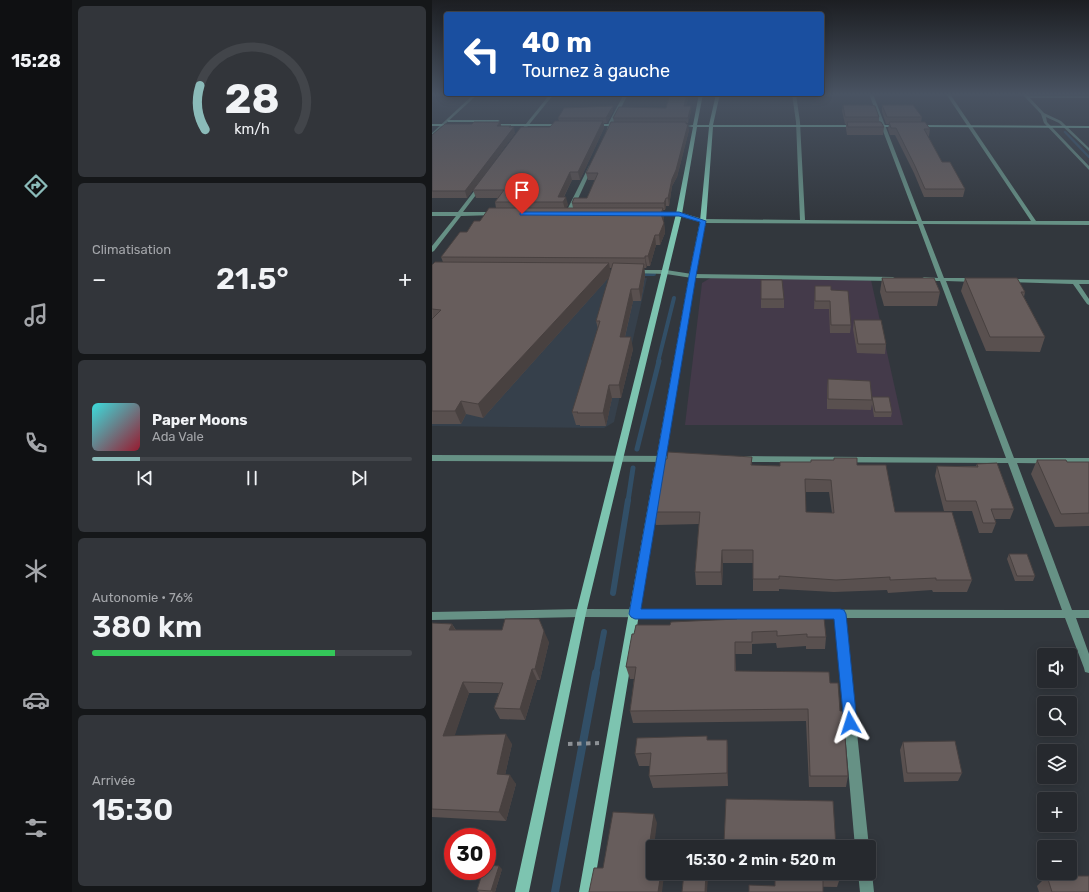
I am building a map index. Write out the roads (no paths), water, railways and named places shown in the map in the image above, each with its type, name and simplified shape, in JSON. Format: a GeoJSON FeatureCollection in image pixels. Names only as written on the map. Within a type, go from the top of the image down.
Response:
{"type":"FeatureCollection","features":[{"type":"Feature","properties":{"kind":"street"},"geometry":{"type":"LineString","coordinates":[[522,892],[581,613],[666,272],[679,214],[689,136]]}},
{"type":"Feature","properties":{"kind":"street"},"geometry":{"type":"LineString","coordinates":[[586,892],[692,276],[703,221],[711,136]]}},
{"type":"Feature","properties":{"kind":"street"},"geometry":{"type":"LineString","coordinates":[[799,136],[803,222]]}},
{"type":"Feature","properties":{"kind":"street"},"geometry":{"type":"LineString","coordinates":[[888,136],[1089,668]]}},
{"type":"Feature","properties":{"kind":"street"},"geometry":{"type":"LineString","coordinates":[[975,136],[1035,223]]}},
{"type":"Feature","properties":{"kind":"street"},"geometry":{"type":"LineString","coordinates":[[1059,136],[1089,169]]}},
{"type":"Feature","properties":{"kind":"street"},"geometry":{"type":"LineString","coordinates":[[1074,136],[1089,150]]}},
{"type":"Feature","properties":{"kind":"street"},"geometry":{"type":"LineString","coordinates":[[568,214],[594,160]]}},
{"type":"Feature","properties":{"kind":"street"},"geometry":{"type":"LineString","coordinates":[[432,250],[484,182]]}},
{"type":"Feature","properties":{"kind":"street"},"geometry":{"type":"LineString","coordinates":[[432,214],[499,214]]}},
{"type":"Feature","properties":{"kind":"street"},"geometry":{"type":"LineString","coordinates":[[560,214],[576,214]]}},
{"type":"Feature","properties":{"kind":"street"},"geometry":{"type":"LineString","coordinates":[[647,214],[679,214],[703,221],[1089,223]]}},
{"type":"Feature","properties":{"kind":"street"},"geometry":{"type":"LineString","coordinates":[[627,272],[666,272],[692,276],[904,279]]}},
{"type":"Feature","properties":{"kind":"street"},"geometry":{"type":"LineString","coordinates":[[919,279],[981,280]]}},
{"type":"Feature","properties":{"kind":"street"},"geometry":{"type":"LineString","coordinates":[[1004,281],[1089,282]]}},
{"type":"Feature","properties":{"kind":"street"},"geometry":{"type":"LineString","coordinates":[[1074,282],[1089,303]]}},
{"type":"Feature","properties":{"kind":"street"},"geometry":{"type":"LineString","coordinates":[[432,458],[685,459]]}},
{"type":"Feature","properties":{"kind":"street"},"geometry":{"type":"LineString","coordinates":[[733,459],[1012,462],[1089,461]]}},
{"type":"Feature","properties":{"kind":"street"},"geometry":{"type":"LineString","coordinates":[[432,616],[581,613],[1089,614]]}},
{"type":"Feature","properties":{"kind":"street"},"geometry":{"type":"LineString","coordinates":[[840,614],[861,840]]}},
{"type":"Feature","properties":{"kind":"street"},"geometry":{"type":"LineString","coordinates":[[866,880],[867,892]]}},
{"type":"Feature","properties":{"kind":"waterway"},"geometry":{"type":"LineString","coordinates":[[1068,136],[1089,157]]}},
{"type":"Feature","properties":{"kind":"waterway"},"geometry":{"type":"LineString","coordinates":[[639,274],[654,274]]}},
{"type":"Feature","properties":{"kind":"waterway"},"geometry":{"type":"LineString","coordinates":[[658,362],[674,298]]}},
{"type":"Feature","properties":{"kind":"waterway"},"geometry":{"type":"LineString","coordinates":[[637,449],[659,361]]}},
{"type":"Feature","properties":{"kind":"waterway"},"geometry":{"type":"LineString","coordinates":[[628,501],[633,468]]}},
{"type":"Feature","properties":{"kind":"waterway"},"geometry":{"type":"LineString","coordinates":[[613,593],[628,500]]}},
{"type":"Feature","properties":{"kind":"waterway"},"geometry":{"type":"LineString","coordinates":[[596,674],[604,632]]}},
{"type":"Feature","properties":{"kind":"waterway"},"geometry":{"type":"LineString","coordinates":[[555,892],[596,673]]}}]}
